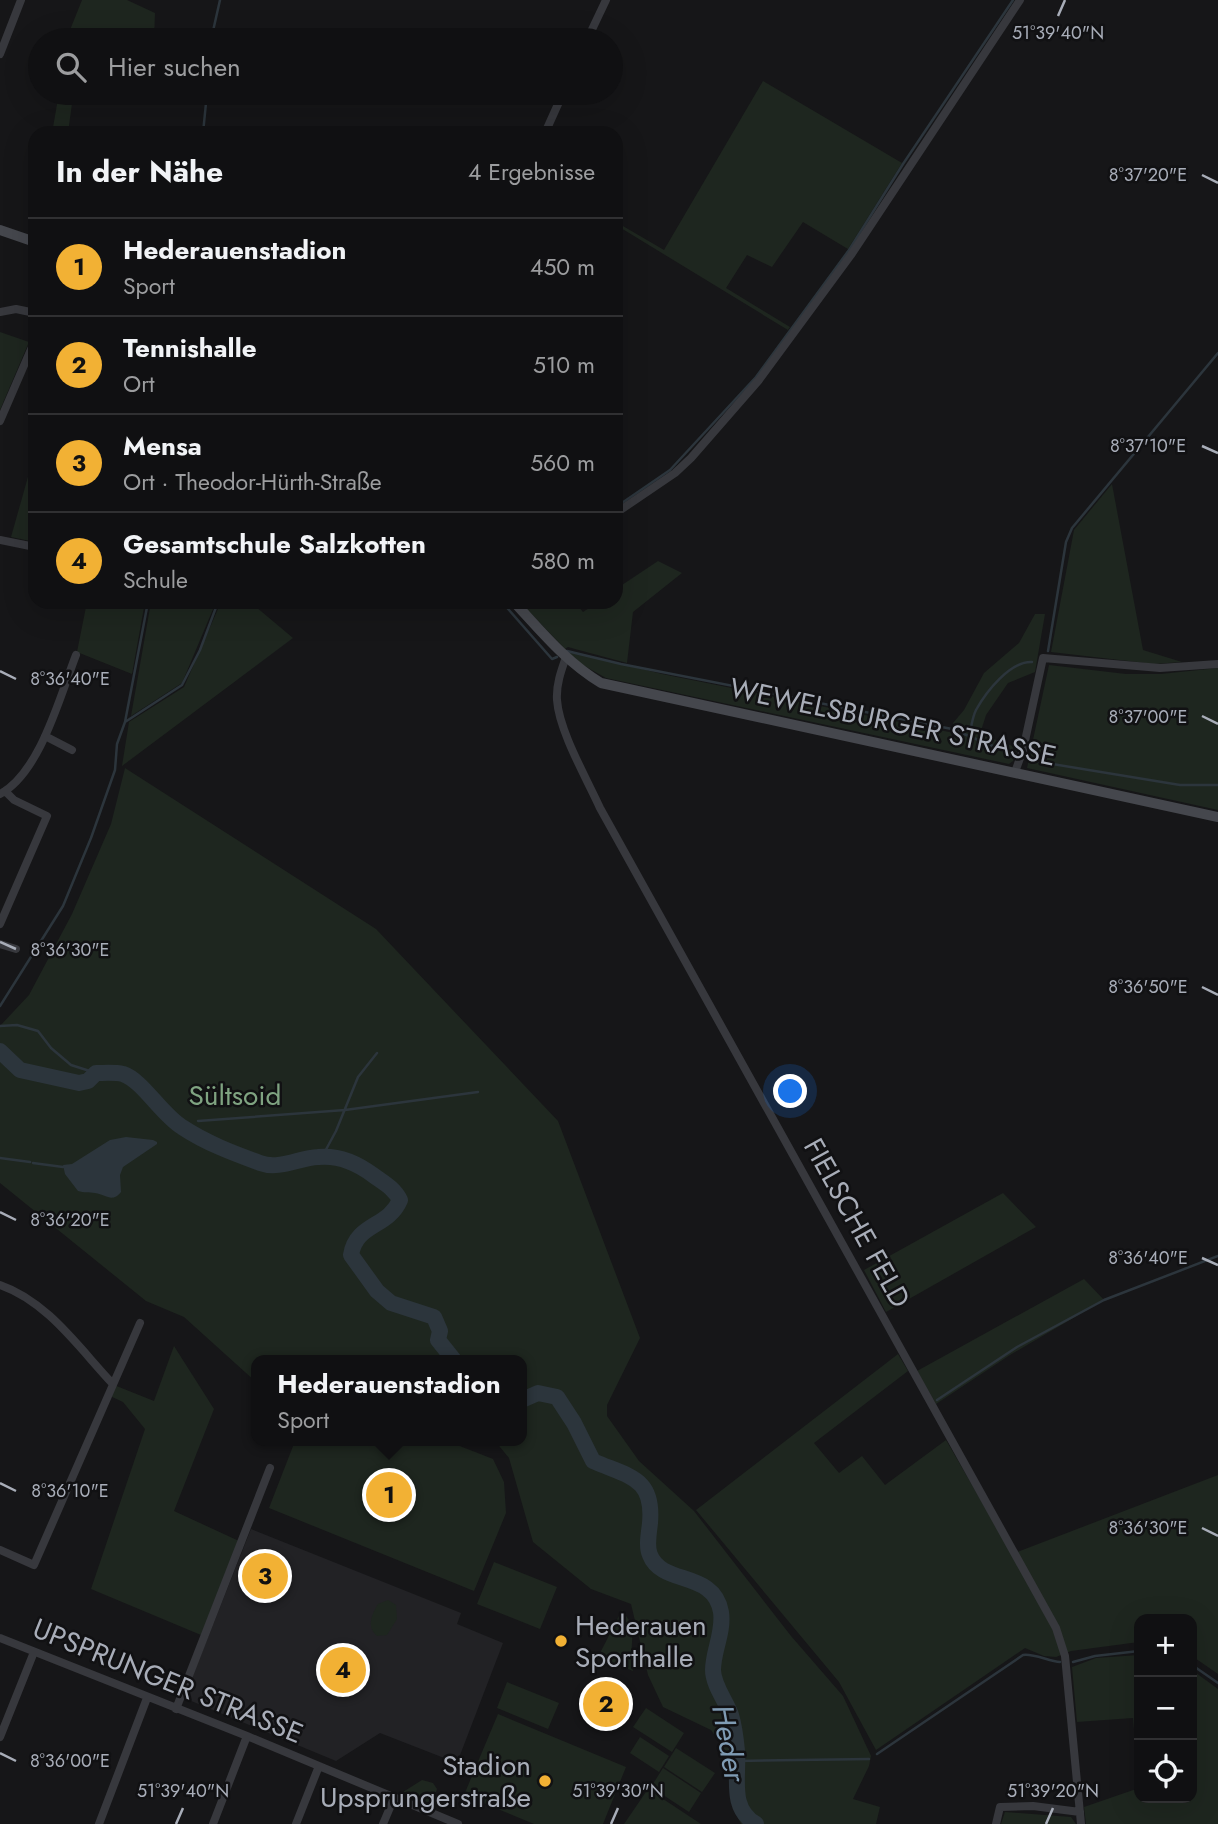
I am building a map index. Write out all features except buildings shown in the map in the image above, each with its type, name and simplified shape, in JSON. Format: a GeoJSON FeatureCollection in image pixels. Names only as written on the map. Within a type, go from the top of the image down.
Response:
{"type":"FeatureCollection","features":[{"type":"Feature","properties":{"kind":"main road"},"geometry":{"type":"LineString","coordinates":[[0,230],[28,240]]}},
{"type":"Feature","properties":{"kind":"main road","name":"WEWELSBURGER STRASSE"},"geometry":{"type":"LineString","coordinates":[[521,609],[566,657],[601,683],[1218,817]]}},
{"type":"Feature","properties":{"kind":"street"},"geometry":{"type":"LineString","coordinates":[[0,54],[21,0]]}},
{"type":"Feature","properties":{"kind":"street"},"geometry":{"type":"LineString","coordinates":[[623,508],[683,466],[759,380],[851,255],[1020,0]]}},
{"type":"Feature","properties":{"kind":"street"},"geometry":{"type":"LineString","coordinates":[[592,28],[602,1]]}},
{"type":"Feature","properties":{"kind":"street"},"geometry":{"type":"LineString","coordinates":[[548,126],[558,105]]}},
{"type":"Feature","properties":{"kind":"street"},"geometry":{"type":"LineString","coordinates":[[0,312],[16,309],[28,312]]}},
{"type":"Feature","properties":{"kind":"street"},"geometry":{"type":"LineString","coordinates":[[0,421],[28,356]]}},
{"type":"Feature","properties":{"kind":"street"},"geometry":{"type":"LineString","coordinates":[[0,540],[28,546]]}},
{"type":"Feature","properties":{"kind":"street"},"geometry":{"type":"LineString","coordinates":[[0,924],[47,816],[3,793],[23,775],[45,736],[76,655]]}},
{"type":"Feature","properties":{"kind":"street","name":"FIELSCHE FELD"},"geometry":{"type":"LineString","coordinates":[[566,657],[557,687],[557,703],[564,728],[600,808],[1056,1628],[1065,1656],[1081,1824]]}},
{"type":"Feature","properties":{"kind":"street"},"geometry":{"type":"LineString","coordinates":[[1015,772],[1023,750],[1043,658],[1160,668],[1218,664]]}},
{"type":"Feature","properties":{"kind":"street"},"geometry":{"type":"LineString","coordinates":[[45,736],[72,750]]}},
{"type":"Feature","properties":{"kind":"street"},"geometry":{"type":"LineString","coordinates":[[0,944],[16,949]]}},
{"type":"Feature","properties":{"kind":"street"},"geometry":{"type":"LineString","coordinates":[[0,1285],[38,1304],[112,1383]]}},
{"type":"Feature","properties":{"kind":"street"},"geometry":{"type":"LineString","coordinates":[[0,1550],[34,1564],[140,1323]]}},
{"type":"Feature","properties":{"kind":"street"},"geometry":{"type":"LineString","coordinates":[[176,1709],[270,1468]]}},
{"type":"Feature","properties":{"kind":"street","name":"UPSPRUNGER STRASSE"},"geometry":{"type":"LineString","coordinates":[[0,1638],[247,1736],[458,1824]]}},
{"type":"Feature","properties":{"kind":"street"},"geometry":{"type":"LineString","coordinates":[[0,1734],[34,1652]]}},
{"type":"Feature","properties":{"kind":"street"},"geometry":{"type":"LineString","coordinates":[[99,1824],[147,1698]]}},
{"type":"Feature","properties":{"kind":"street"},"geometry":{"type":"LineString","coordinates":[[213,1824],[247,1736]]}},
{"type":"Feature","properties":{"kind":"street","name":"UPSPRUNGER STRASSE"},"geometry":{"type":"LineString","coordinates":[[296,1824],[319,1766]]}},
{"type":"Feature","properties":{"kind":"street"},"geometry":{"type":"LineString","coordinates":[[383,1824],[394,1798]]}},
{"type":"Feature","properties":{"kind":"street"},"geometry":{"type":"LineString","coordinates":[[996,1824],[1000,1807],[1033,1806],[1080,1812]]}},
{"type":"Feature","properties":{"kind":"shaded area"},"geometry":{"type":"Polygon","coordinates":[[[126,1137],[153,1140],[157,1144],[123,1167],[120,1175],[121,1192],[112,1198],[78,1191],[65,1174],[63,1165],[72,1164],[110,1140],[126,1137]]]}},
{"type":"Feature","properties":{"kind":"shaded area"},"geometry":{"type":"Polygon","coordinates":[[[251,1529],[461,1613],[457,1624],[503,1643],[457,1763],[380,1733],[336,1761],[184,1698],[251,1529]]]}},
{"type":"Feature","properties":{"kind":"green space"},"geometry":{"type":"Polygon","coordinates":[[[82,0],[127,0],[155,13],[154,28],[71,28],[82,0]]]}},
{"type":"Feature","properties":{"kind":"green space"},"geometry":{"type":"Polygon","coordinates":[[[763,81],[902,163],[848,249],[803,222],[772,267],[747,255],[726,288],[790,327],[788,330],[623,229],[623,226],[664,250],[763,81]]]}},
{"type":"Feature","properties":{"kind":"green space"},"geometry":{"type":"Polygon","coordinates":[[[57,105],[72,105],[69,126],[53,126],[57,105]]]}},
{"type":"Feature","properties":{"kind":"green space"},"geometry":{"type":"Polygon","coordinates":[[[0,332],[28,342],[28,344],[0,410],[0,332]]]}},
{"type":"Feature","properties":{"kind":"green space"},"geometry":{"type":"Polygon","coordinates":[[[28,477],[28,541],[11,537],[28,477]]]}},
{"type":"Feature","properties":{"kind":"green space"},"geometry":{"type":"Polygon","coordinates":[[[1112,484],[1143,650],[1182,662],[1154,664],[1051,652],[1074,530],[1112,484]]]}},
{"type":"Feature","properties":{"kind":"green space"},"geometry":{"type":"Polygon","coordinates":[[[658,561],[682,573],[633,612],[627,663],[568,647],[565,649],[527,609],[581,609],[583,612],[588,609],[623,609],[623,584],[658,561]]]}},
{"type":"Feature","properties":{"kind":"green space"},"geometry":{"type":"Polygon","coordinates":[[[86,609],[144,609],[132,674],[77,652],[86,609]]]}},
{"type":"Feature","properties":{"kind":"green space"},"geometry":{"type":"Polygon","coordinates":[[[150,609],[213,609],[182,683],[131,716],[150,609]]]}},
{"type":"Feature","properties":{"kind":"green space"},"geometry":{"type":"Polygon","coordinates":[[[218,609],[258,609],[293,638],[122,766],[129,722],[184,687],[218,609]]]}},
{"type":"Feature","properties":{"kind":"green space"},"geometry":{"type":"Polygon","coordinates":[[[1035,614],[1045,614],[1035,672],[1008,683],[986,715],[980,734],[1018,748],[1009,764],[606,678],[581,664],[569,653],[954,733],[953,723],[964,710],[984,673],[1019,643],[1035,614]]]}},
{"type":"Feature","properties":{"kind":"green space"},"geometry":{"type":"Polygon","coordinates":[[[1049,665],[1126,674],[1161,674],[1218,668],[1218,810],[1027,768],[1049,665]]]}},
{"type":"Feature","properties":{"kind":"green space","name":"Sültsoid"},"geometry":{"type":"Polygon","coordinates":[[[125,768],[376,929],[558,1121],[640,1338],[607,1405],[607,1416],[639,1461],[694,1511],[791,1636],[843,1696],[871,1756],[853,1799],[880,1807],[876,1824],[741,1824],[732,1805],[731,1759],[711,1730],[663,1707],[648,1675],[631,1604],[591,1589],[533,1542],[509,1458],[499,1446],[527,1446],[527,1355],[251,1355],[251,1377],[184,1317],[146,1301],[0,1183],[0,1026],[29,995],[72,914],[111,824],[125,768]]]}},
{"type":"Feature","properties":{"kind":"green space"},"geometry":{"type":"Polygon","coordinates":[[[1003,1193],[1036,1227],[886,1312],[864,1270],[1003,1193]]]}},
{"type":"Feature","properties":{"kind":"green space"},"geometry":{"type":"Polygon","coordinates":[[[1084,1279],[1104,1300],[1010,1355],[936,1404],[917,1371],[1084,1279]]]}},
{"type":"Feature","properties":{"kind":"green space"},"geometry":{"type":"Polygon","coordinates":[[[174,1346],[214,1409],[174,1511],[239,1541],[201,1635],[91,1589],[145,1429],[123,1402],[110,1396],[114,1385],[154,1401],[174,1346]]]}},
{"type":"Feature","properties":{"kind":"green space"},"geometry":{"type":"Polygon","coordinates":[[[898,1354],[908,1371],[814,1443],[839,1473],[862,1456],[885,1485],[946,1440],[1012,1554],[1218,1475],[1218,1674],[1197,1659],[1197,1614],[1134,1614],[1134,1643],[1071,1651],[1056,1657],[1044,1656],[1025,1648],[876,1750],[839,1682],[696,1510],[898,1354]]]}},
{"type":"Feature","properties":{"kind":"green space"},"geometry":{"type":"Polygon","coordinates":[[[293,1446],[460,1446],[493,1459],[504,1482],[506,1513],[474,1591],[269,1508],[293,1446]]]}},
{"type":"Feature","properties":{"kind":"green space"},"geometry":{"type":"Polygon","coordinates":[[[494,1562],[557,1587],[540,1629],[477,1604],[494,1562]]]}},
{"type":"Feature","properties":{"kind":"green space"},"geometry":{"type":"Polygon","coordinates":[[[388,1600],[396,1605],[397,1619],[387,1635],[377,1636],[371,1625],[372,1616],[378,1604],[388,1600]]]}},
{"type":"Feature","properties":{"kind":"green space"},"geometry":{"type":"Polygon","coordinates":[[[622,1610],[633,1626],[633,1671],[598,1657],[622,1610]]]}},
{"type":"Feature","properties":{"kind":"green space"},"geometry":{"type":"Polygon","coordinates":[[[1134,1655],[1134,1730],[1133,1718],[1077,1722],[1072,1667],[1096,1658],[1134,1655]]]}},
{"type":"Feature","properties":{"kind":"green space"},"geometry":{"type":"Polygon","coordinates":[[[1197,1674],[1218,1689],[1218,1824],[1086,1824],[1084,1807],[1134,1790],[1134,1803],[1197,1803],[1197,1674]]]}},
{"type":"Feature","properties":{"kind":"green space"},"geometry":{"type":"Polygon","coordinates":[[[507,1682],[559,1703],[548,1729],[497,1708],[507,1682]]]}},
{"type":"Feature","properties":{"kind":"green space"},"geometry":{"type":"Polygon","coordinates":[[[646,1708],[684,1733],[672,1752],[633,1727],[646,1708]]]}},
{"type":"Feature","properties":{"kind":"green space","name":"Stadion Upsprungerstraße"},"geometry":{"type":"Polygon","coordinates":[[[498,1714],[626,1767],[603,1824],[534,1824],[464,1795],[498,1714]]]}},
{"type":"Feature","properties":{"kind":"green space"},"geometry":{"type":"Polygon","coordinates":[[[640,1737],[669,1756],[659,1772],[630,1753],[640,1737]]]}},
{"type":"Feature","properties":{"kind":"green space"},"geometry":{"type":"Polygon","coordinates":[[[676,1748],[715,1773],[702,1792],[664,1767],[676,1748]]]}},
{"type":"Feature","properties":{"kind":"green space"},"geometry":{"type":"Polygon","coordinates":[[[663,1768],[701,1793],[689,1812],[651,1787],[663,1768]]]}},
{"type":"Feature","properties":{"kind":"green space"},"geometry":{"type":"Polygon","coordinates":[[[422,1780],[433,1783],[437,1789],[432,1804],[403,1792],[422,1780]]]}},
{"type":"Feature","properties":{"kind":"green space"},"geometry":{"type":"Polygon","coordinates":[[[648,1789],[701,1824],[624,1824],[648,1789]]]}},
{"type":"Feature","properties":{"kind":"green space"},"geometry":{"type":"Polygon","coordinates":[[[1005,1812],[1071,1817],[1076,1824],[1001,1824],[1005,1812]]]}},
{"type":"Feature","properties":{"kind":"waterway"},"geometry":{"type":"LineString","coordinates":[[214,28],[220,0]]}},
{"type":"Feature","properties":{"kind":"waterway"},"geometry":{"type":"LineString","coordinates":[[623,502],[670,470],[756,377],[849,250],[1013,0]]}},
{"type":"Feature","properties":{"kind":"waterway"},"geometry":{"type":"LineString","coordinates":[[204,126],[206,105]]}},
{"type":"Feature","properties":{"kind":"waterway"},"geometry":{"type":"LineString","coordinates":[[1048,651],[1066,542],[1072,528],[1218,353]]}},
{"type":"Feature","properties":{"kind":"waterway"},"geometry":{"type":"LineString","coordinates":[[125,722],[147,609]]}},
{"type":"Feature","properties":{"kind":"waterway"},"geometry":{"type":"LineString","coordinates":[[0,1006],[63,906],[115,770],[117,744],[125,722],[182,685],[200,650],[215,609]]}},
{"type":"Feature","properties":{"kind":"waterway"},"geometry":{"type":"LineString","coordinates":[[508,609],[552,659],[557,657]]}},
{"type":"Feature","properties":{"kind":"waterway"},"geometry":{"type":"LineString","coordinates":[[567,651],[952,729],[1012,754]]}},
{"type":"Feature","properties":{"kind":"waterway"},"geometry":{"type":"LineString","coordinates":[[969,737],[976,710],[992,687],[1007,672],[1032,662]]}},
{"type":"Feature","properties":{"kind":"waterway"},"geometry":{"type":"LineString","coordinates":[[1028,760],[1180,785],[1218,785]]}},
{"type":"Feature","properties":{"kind":"waterway","name":"Heder"},"geometry":{"type":"LineString","coordinates":[[0,1026],[17,1025],[38,1031],[51,1048],[71,1065],[96,1073]]}},
{"type":"Feature","properties":{"kind":"waterway","name":"Heder"},"geometry":{"type":"LineString","coordinates":[[0,1051],[20,1070],[79,1083],[88,1081],[96,1073],[123,1074],[137,1083],[182,1127],[210,1143],[260,1163],[274,1165],[333,1157],[367,1171],[392,1189],[400,1200],[388,1216],[359,1237],[351,1255],[377,1291],[391,1303],[434,1317],[440,1331],[438,1340],[450,1355]]}},
{"type":"Feature","properties":{"kind":"waterway"},"geometry":{"type":"LineString","coordinates":[[322,1157],[358,1077],[377,1053]]}},
{"type":"Feature","properties":{"kind":"waterway"},"geometry":{"type":"LineString","coordinates":[[198,1121],[345,1110],[478,1092]]}},
{"type":"Feature","properties":{"kind":"waterway"},"geometry":{"type":"LineString","coordinates":[[0,1158],[30,1162]]}},
{"type":"Feature","properties":{"kind":"waterway"},"geometry":{"type":"LineString","coordinates":[[33,1163],[63,1167]]}},
{"type":"Feature","properties":{"kind":"waterway"},"geometry":{"type":"LineString","coordinates":[[937,1400],[1017,1347],[1104,1300],[1218,1256]]}},
{"type":"Feature","properties":{"kind":"waterway","name":"Heder"},"geometry":{"type":"LineString","coordinates":[[527,1398],[538,1393],[557,1397],[593,1461],[628,1476],[643,1487],[650,1508],[649,1551],[656,1565],[699,1584],[709,1590],[716,1599],[722,1619],[713,1663],[714,1676],[733,1723],[739,1801],[742,1810],[756,1824]]}},
{"type":"Feature","properties":{"kind":"waterway"},"geometry":{"type":"LineString","coordinates":[[1073,1662],[1095,1656],[1134,1652]]}},
{"type":"Feature","properties":{"kind":"waterway"},"geometry":{"type":"LineString","coordinates":[[877,1754],[1023,1655],[1060,1662]]}},
{"type":"Feature","properties":{"kind":"waterway"},"geometry":{"type":"LineString","coordinates":[[1197,1668],[1218,1683]]}},
{"type":"Feature","properties":{"kind":"waterway"},"geometry":{"type":"LineString","coordinates":[[737,1761],[869,1759]]}},
{"type":"Feature","properties":{"kind":"place","name":"Hederauenstadion"},"geometry":{"type":"Point","coordinates":[389,1495]}},
{"type":"Feature","properties":{"kind":"place","name":"Mensa"},"geometry":{"type":"Point","coordinates":[265,1576]}},
{"type":"Feature","properties":{"kind":"place","name":"Hederauen Sporthalle"},"geometry":{"type":"Point","coordinates":[561,1641]}},
{"type":"Feature","properties":{"kind":"place","name":"Gesamtschule Salzkotten"},"geometry":{"type":"Point","coordinates":[343,1670]}},
{"type":"Feature","properties":{"kind":"place","name":"Tennishalle"},"geometry":{"type":"Point","coordinates":[606,1704]}},
{"type":"Feature","properties":{"kind":"place","name":"Stadion Upsprungerstraße"},"geometry":{"type":"Point","coordinates":[545,1781]}}]}
